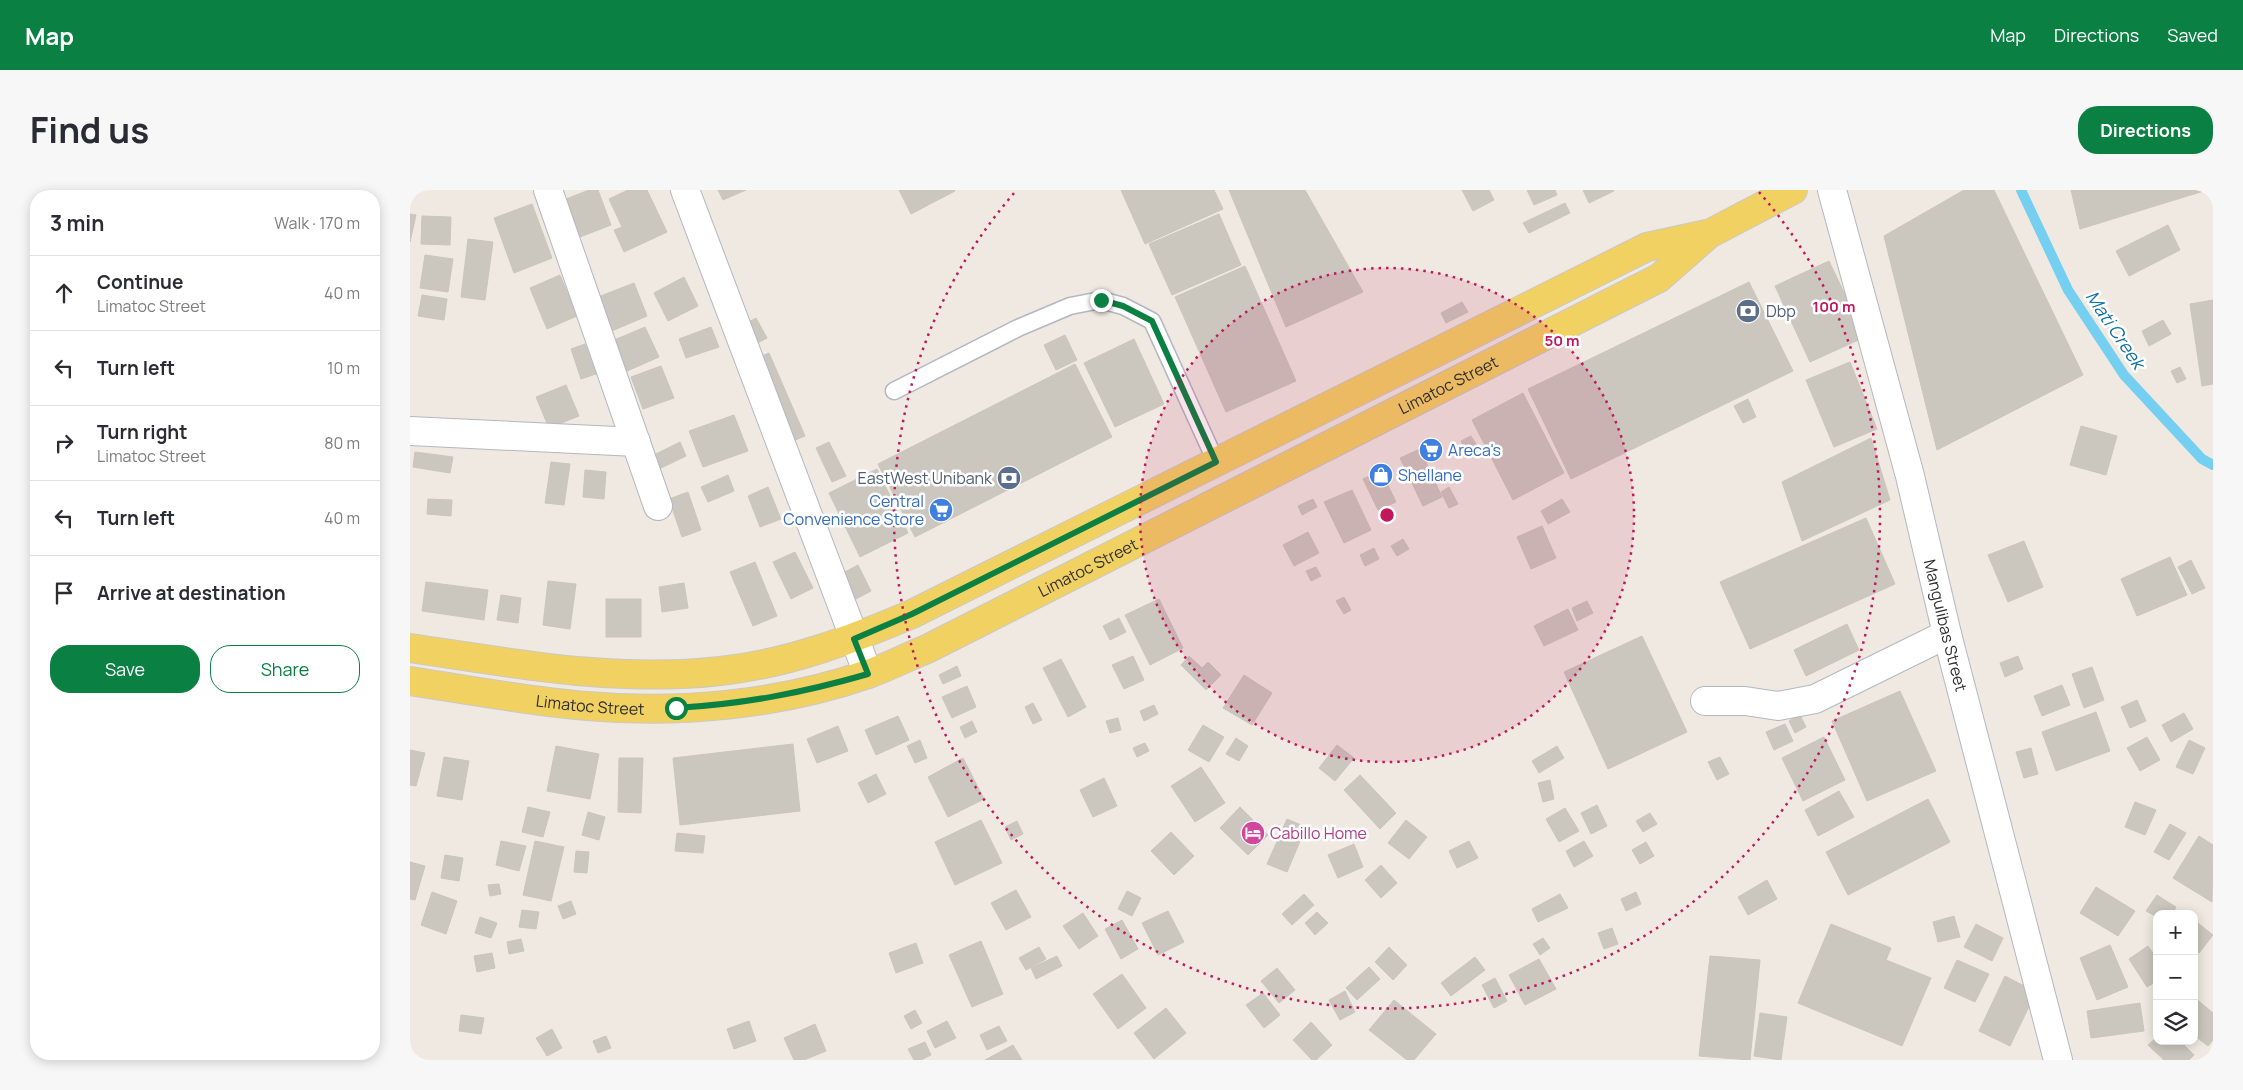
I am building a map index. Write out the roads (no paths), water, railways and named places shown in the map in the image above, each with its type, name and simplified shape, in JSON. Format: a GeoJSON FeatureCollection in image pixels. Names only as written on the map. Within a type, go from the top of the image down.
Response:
{"type":"FeatureCollection","features":[{"type":"Feature","properties":{"kind":"main road","name":"Limatoc Street"},"geometry":{"type":"LineString","coordinates":[[410,681],[587,706],[676,708],[764,699],[811,690],[868,674],[927,649],[1659,278],[1709,234],[1792,190]]}},
{"type":"Feature","properties":{"kind":"main road","name":"Limatoc Street"},"geometry":{"type":"LineString","coordinates":[[410,648],[549,669],[603,674],[670,674],[729,670],[812,652],[854,639],[912,614],[1647,246],[1709,234]]}},
{"type":"Feature","properties":{"kind":"main road"},"geometry":{"type":"LineString","coordinates":[[1223,459],[1246,487]]}},
{"type":"Feature","properties":{"kind":"street"},"geometry":{"type":"LineString","coordinates":[[548,190],[658,506]]}},
{"type":"Feature","properties":{"kind":"street"},"geometry":{"type":"LineString","coordinates":[[685,190],[868,674]]}},
{"type":"Feature","properties":{"kind":"street","name":"Mangulibas Street"},"geometry":{"type":"LineString","coordinates":[[1832,190],[1910,476],[1947,634],[2058,1060]]}},
{"type":"Feature","properties":{"kind":"street"},"geometry":{"type":"LineString","coordinates":[[410,431],[636,442]]}},
{"type":"Feature","properties":{"kind":"street"},"geometry":{"type":"LineString","coordinates":[[1705,701],[1745,701],[1778,706],[1815,699],[1947,634]]}},
{"type":"Feature","properties":{"kind":"lane"},"geometry":{"type":"LineString","coordinates":[[894,391],[1018,328],[1070,306],[1101,300],[1123,306],[1152,321],[1223,459]]}},
{"type":"Feature","properties":{"kind":"waterway","name":"Mati Creek"},"geometry":{"type":"LineString","coordinates":[[2021,190],[2068,290],[2124,375],[2202,459],[2213,465]]}},
{"type":"Feature","properties":{"kind":"place","name":"Dbp"},"geometry":{"type":"Point","coordinates":[1748,311]}},
{"type":"Feature","properties":{"kind":"place","name":"Areca's"},"geometry":{"type":"Point","coordinates":[1431,450]}},
{"type":"Feature","properties":{"kind":"place","name":"Shellane"},"geometry":{"type":"Point","coordinates":[1381,475]}},
{"type":"Feature","properties":{"kind":"place","name":"EastWest Unibank"},"geometry":{"type":"Point","coordinates":[1009,478]}},
{"type":"Feature","properties":{"kind":"place","name":"Central Convenience Store"},"geometry":{"type":"Point","coordinates":[941,510]}},
{"type":"Feature","properties":{"kind":"place","name":"Cabillo Home"},"geometry":{"type":"Point","coordinates":[1253,833]}}]}
